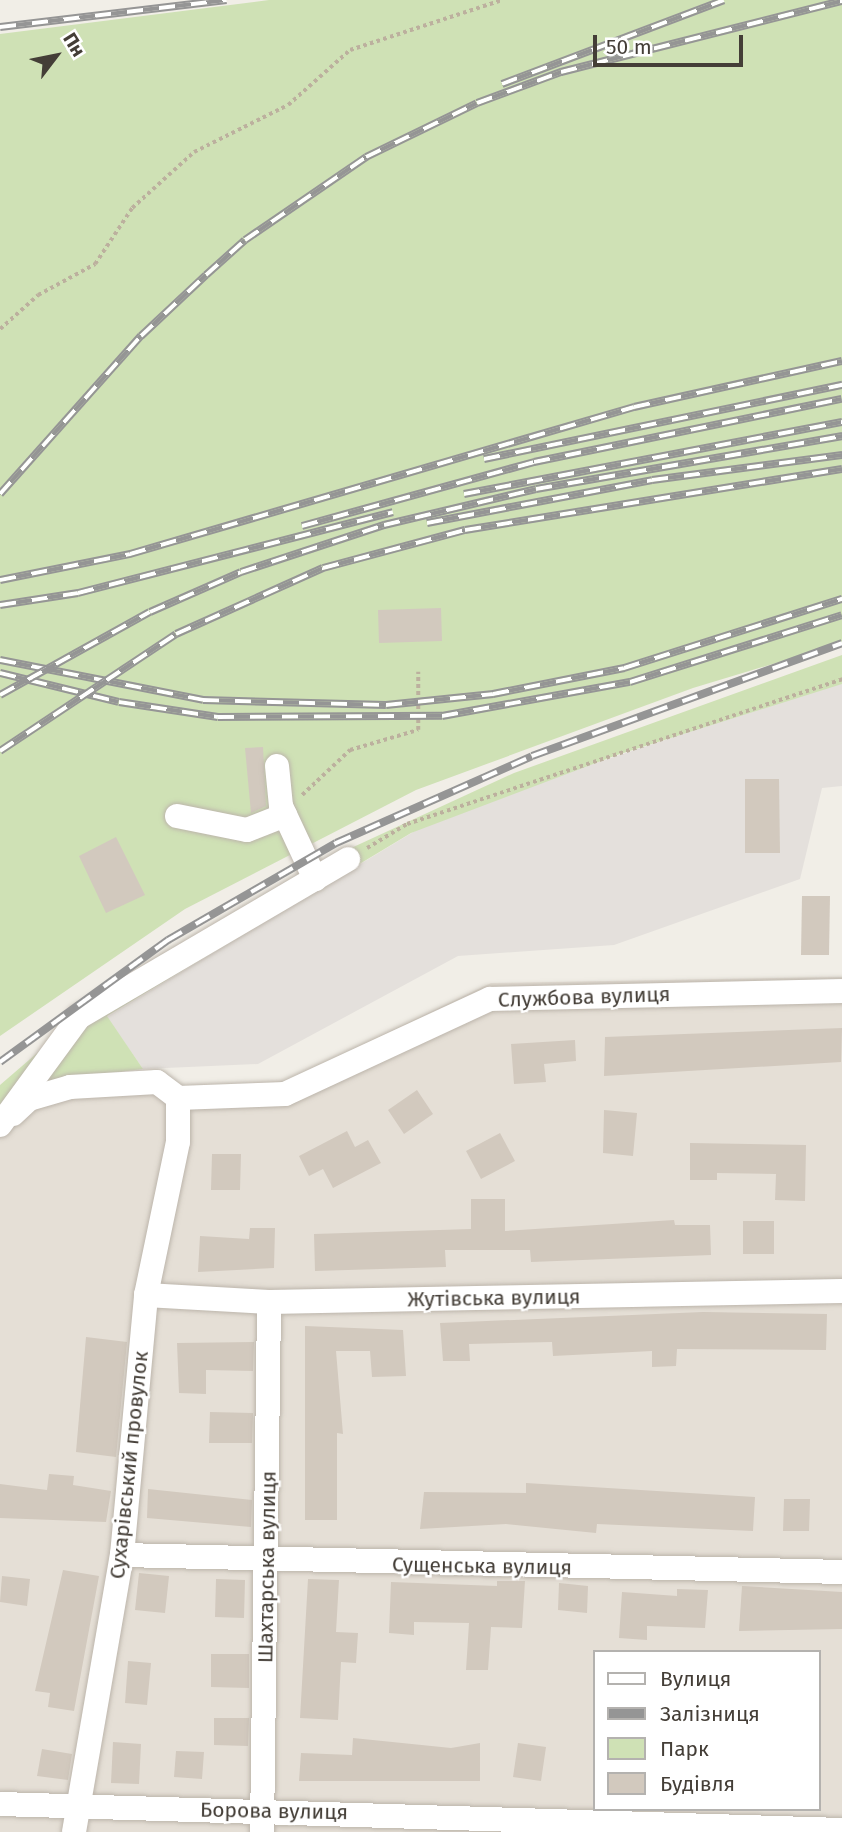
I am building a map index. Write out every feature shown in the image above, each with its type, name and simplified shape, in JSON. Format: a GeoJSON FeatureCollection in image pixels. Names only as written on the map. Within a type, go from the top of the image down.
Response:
{"type":"FeatureCollection","features":[{"type":"Feature","properties":{"kind":"street"},"geometry":{"type":"LineString","coordinates":[[277,766],[285,815],[315,879]]}},
{"type":"Feature","properties":{"kind":"street"},"geometry":{"type":"LineString","coordinates":[[177,816],[247,830],[285,815]]}},
{"type":"Feature","properties":{"kind":"street"},"geometry":{"type":"LineString","coordinates":[[0,1126],[79,1017],[348,859]]}},
{"type":"Feature","properties":{"kind":"street","name":"Службова вулиця"},"geometry":{"type":"LineString","coordinates":[[178,1098],[285,1094],[490,999],[842,991]]}},
{"type":"Feature","properties":{"kind":"street"},"geometry":{"type":"LineString","coordinates":[[0,1126],[29,1099],[70,1087],[157,1082],[178,1098]]}},
{"type":"Feature","properties":{"kind":"street","name":"Сухарівський провулок"},"geometry":{"type":"LineString","coordinates":[[76,1821],[122,1555],[146,1295],[178,1142],[178,1098]]}},
{"type":"Feature","properties":{"kind":"street","name":"Жутівська вулиця"},"geometry":{"type":"LineString","coordinates":[[146,1295],[269,1303],[842,1291]]}},
{"type":"Feature","properties":{"kind":"street","name":"Шахтарська вулиця"},"geometry":{"type":"LineString","coordinates":[[262,1821],[269,1303]]}},
{"type":"Feature","properties":{"kind":"street","name":"Сущенська вулиця"},"geometry":{"type":"LineString","coordinates":[[122,1555],[267,1562],[842,1572]]}},
{"type":"Feature","properties":{"kind":"street","name":"Борова вулиця"},"geometry":{"type":"LineString","coordinates":[[0,1804],[76,1821],[262,1821],[842,1830]]}},
{"type":"Feature","properties":{"kind":"path"},"geometry":{"type":"LineString","coordinates":[[0,329],[38,295],[95,264],[106,238],[132,208],[194,152],[288,105],[350,50],[502,0]]}},
{"type":"Feature","properties":{"kind":"path"},"geometry":{"type":"LineString","coordinates":[[285,815],[350,750],[418,730],[418,671]]}},
{"type":"Feature","properties":{"kind":"path"},"geometry":{"type":"LineString","coordinates":[[348,859],[407,824],[842,679]]}},
{"type":"Feature","properties":{"kind":"shaded area"},"geometry":{"type":"Polygon","coordinates":[[[842,681],[842,786],[822,788],[800,879],[614,945],[458,956],[258,1064],[143,1069],[107,1017],[443,814],[842,681]]]}},
{"type":"Feature","properties":{"kind":"shaded area"},"geometry":{"type":"Polygon","coordinates":[[[842,977],[842,1832],[0,1832],[0,1098],[286,1081],[491,983],[842,977]]]}},
{"type":"Feature","properties":{"kind":"green space"},"geometry":{"type":"Polygon","coordinates":[[[269,0],[842,0],[842,643],[693,688],[416,790],[185,909],[0,1036],[0,34],[269,0]]]}},
{"type":"Feature","properties":{"kind":"green space"},"geometry":{"type":"Polygon","coordinates":[[[842,655],[842,684],[617,755],[411,833],[107,1016],[143,1069],[62,1079],[0,1123],[0,1085],[79,1017],[323,861],[514,773],[842,655]]]}},
{"type":"Feature","properties":{"kind":"building"},"geometry":{"type":"Polygon","coordinates":[[[441,608],[442,641],[379,643],[378,610],[441,608]]]}},
{"type":"Feature","properties":{"kind":"building"},"geometry":{"type":"Polygon","coordinates":[[[263,747],[266,806],[251,813],[245,748],[263,747]]]}},
{"type":"Feature","properties":{"kind":"building"},"geometry":{"type":"Polygon","coordinates":[[[745,779],[779,779],[780,853],[745,853],[745,779]]]}},
{"type":"Feature","properties":{"kind":"building"},"geometry":{"type":"Polygon","coordinates":[[[116,837],[145,895],[106,913],[79,856],[116,837]]]}},
{"type":"Feature","properties":{"kind":"building"},"geometry":{"type":"Polygon","coordinates":[[[802,896],[830,896],[829,955],[801,955],[802,896]]]}},
{"type":"Feature","properties":{"kind":"building"},"geometry":{"type":"Polygon","coordinates":[[[842,1028],[841,1062],[604,1076],[605,1037],[842,1028]]]}},
{"type":"Feature","properties":{"kind":"building"},"geometry":{"type":"Polygon","coordinates":[[[575,1040],[576,1061],[544,1064],[546,1082],[514,1084],[511,1044],[575,1040]]]}},
{"type":"Feature","properties":{"kind":"building"},"geometry":{"type":"Polygon","coordinates":[[[417,1090],[433,1114],[404,1134],[388,1110],[417,1090]]]}},
{"type":"Feature","properties":{"kind":"building"},"geometry":{"type":"Polygon","coordinates":[[[604,1110],[637,1113],[633,1156],[603,1153],[604,1110]]]}},
{"type":"Feature","properties":{"kind":"building"},"geometry":{"type":"Polygon","coordinates":[[[347,1131],[355,1147],[368,1140],[381,1163],[333,1188],[323,1169],[309,1176],[299,1156],[347,1131]]]}},
{"type":"Feature","properties":{"kind":"building"},"geometry":{"type":"Polygon","coordinates":[[[500,1133],[515,1161],[481,1179],[466,1151],[500,1133]]]}},
{"type":"Feature","properties":{"kind":"building"},"geometry":{"type":"Polygon","coordinates":[[[690,1143],[806,1145],[805,1201],[775,1200],[776,1174],[717,1173],[717,1180],[690,1180],[690,1143]]]}},
{"type":"Feature","properties":{"kind":"building"},"geometry":{"type":"Polygon","coordinates":[[[212,1154],[241,1154],[240,1190],[211,1190],[212,1154]]]}},
{"type":"Feature","properties":{"kind":"building"},"geometry":{"type":"Polygon","coordinates":[[[471,1199],[505,1199],[505,1231],[674,1220],[675,1225],[710,1225],[711,1255],[531,1262],[530,1250],[445,1250],[446,1267],[315,1271],[314,1234],[471,1229],[471,1199]]]}},
{"type":"Feature","properties":{"kind":"building"},"geometry":{"type":"Polygon","coordinates":[[[743,1221],[774,1221],[774,1254],[743,1254],[743,1221]]]}},
{"type":"Feature","properties":{"kind":"building"},"geometry":{"type":"Polygon","coordinates":[[[250,1228],[275,1228],[274,1268],[198,1272],[200,1236],[249,1239],[250,1228]]]}},
{"type":"Feature","properties":{"kind":"building"},"geometry":{"type":"Polygon","coordinates":[[[703,1312],[827,1314],[826,1350],[677,1349],[676,1366],[652,1367],[652,1351],[553,1356],[552,1342],[469,1344],[470,1361],[443,1361],[440,1323],[703,1312]]]}},
{"type":"Feature","properties":{"kind":"building"},"geometry":{"type":"Polygon","coordinates":[[[305,1326],[403,1330],[406,1376],[372,1377],[370,1351],[336,1351],[343,1434],[337,1433],[337,1520],[305,1520],[305,1326]]]}},
{"type":"Feature","properties":{"kind":"building"},"geometry":{"type":"Polygon","coordinates":[[[86,1337],[127,1342],[116,1457],[76,1452],[86,1337]]]}},
{"type":"Feature","properties":{"kind":"building"},"geometry":{"type":"Polygon","coordinates":[[[254,1342],[253,1371],[206,1370],[206,1394],[179,1393],[177,1343],[254,1342]]]}},
{"type":"Feature","properties":{"kind":"building"},"geometry":{"type":"Polygon","coordinates":[[[210,1412],[253,1413],[252,1443],[209,1443],[210,1412]]]}},
{"type":"Feature","properties":{"kind":"building"},"geometry":{"type":"Polygon","coordinates":[[[49,1474],[74,1476],[73,1485],[111,1491],[106,1522],[0,1518],[0,1484],[47,1490],[49,1474]]]}},
{"type":"Feature","properties":{"kind":"building"},"geometry":{"type":"Polygon","coordinates":[[[526,1483],[755,1497],[753,1531],[597,1524],[596,1533],[506,1524],[420,1529],[424,1492],[526,1493],[526,1483]]]}},
{"type":"Feature","properties":{"kind":"building"},"geometry":{"type":"Polygon","coordinates":[[[148,1489],[252,1500],[251,1527],[147,1518],[148,1489]]]}},
{"type":"Feature","properties":{"kind":"building"},"geometry":{"type":"Polygon","coordinates":[[[784,1499],[810,1499],[809,1531],[783,1531],[784,1499]]]}},
{"type":"Feature","properties":{"kind":"building"},"geometry":{"type":"Polygon","coordinates":[[[63,1570],[99,1576],[74,1711],[48,1707],[50,1693],[35,1691],[63,1570]]]}},
{"type":"Feature","properties":{"kind":"building"},"geometry":{"type":"Polygon","coordinates":[[[139,1573],[169,1576],[165,1613],[135,1610],[139,1573]]]}},
{"type":"Feature","properties":{"kind":"building"},"geometry":{"type":"Polygon","coordinates":[[[2,1576],[30,1579],[27,1606],[0,1602],[2,1576]]]}},
{"type":"Feature","properties":{"kind":"building"},"geometry":{"type":"Polygon","coordinates":[[[216,1579],[245,1580],[244,1618],[215,1617],[216,1579]]]}},
{"type":"Feature","properties":{"kind":"building"},"geometry":{"type":"Polygon","coordinates":[[[308,1579],[339,1580],[336,1632],[358,1633],[356,1663],[341,1662],[338,1720],[300,1718],[308,1579]]]}},
{"type":"Feature","properties":{"kind":"building"},"geometry":{"type":"Polygon","coordinates":[[[497,1581],[525,1581],[522,1628],[491,1627],[488,1670],[466,1670],[469,1623],[414,1622],[414,1635],[389,1633],[391,1582],[497,1586],[497,1581]]]}},
{"type":"Feature","properties":{"kind":"building"},"geometry":{"type":"Polygon","coordinates":[[[559,1583],[588,1586],[587,1613],[558,1610],[559,1583]]]}},
{"type":"Feature","properties":{"kind":"building"},"geometry":{"type":"Polygon","coordinates":[[[742,1586],[842,1592],[842,1629],[739,1631],[742,1586]]]}},
{"type":"Feature","properties":{"kind":"building"},"geometry":{"type":"Polygon","coordinates":[[[677,1589],[708,1590],[705,1628],[647,1626],[647,1640],[619,1638],[622,1592],[677,1596],[677,1589]]]}},
{"type":"Feature","properties":{"kind":"building"},"geometry":{"type":"Polygon","coordinates":[[[211,1654],[249,1654],[249,1688],[211,1687],[211,1654]]]}},
{"type":"Feature","properties":{"kind":"building"},"geometry":{"type":"Polygon","coordinates":[[[128,1661],[151,1663],[147,1705],[125,1703],[128,1661]]]}},
{"type":"Feature","properties":{"kind":"building"},"geometry":{"type":"Polygon","coordinates":[[[214,1718],[249,1718],[248,1746],[214,1745],[214,1718]]]}},
{"type":"Feature","properties":{"kind":"building"},"geometry":{"type":"Polygon","coordinates":[[[353,1738],[451,1748],[480,1743],[480,1781],[299,1781],[301,1753],[352,1755],[353,1738]]]}},
{"type":"Feature","properties":{"kind":"building"},"geometry":{"type":"Polygon","coordinates":[[[113,1742],[141,1744],[139,1784],[111,1783],[113,1742]]]}},
{"type":"Feature","properties":{"kind":"building"},"geometry":{"type":"Polygon","coordinates":[[[518,1743],[546,1747],[541,1781],[513,1777],[518,1743]]]}},
{"type":"Feature","properties":{"kind":"building"},"geometry":{"type":"Polygon","coordinates":[[[42,1749],[72,1754],[68,1780],[37,1776],[42,1749]]]}},
{"type":"Feature","properties":{"kind":"building"},"geometry":{"type":"Polygon","coordinates":[[[176,1751],[204,1752],[202,1779],[174,1777],[176,1751]]]}},
{"type":"Feature","properties":{"kind":"railway"},"geometry":{"type":"LineString","coordinates":[[0,27],[226,0]]}},
{"type":"Feature","properties":{"kind":"railway"},"geometry":{"type":"LineString","coordinates":[[502,84],[724,0]]}},
{"type":"Feature","properties":{"kind":"railway"},"geometry":{"type":"LineString","coordinates":[[0,494],[141,336],[206,275],[245,240],[366,157],[477,103],[561,72],[842,1]]}},
{"type":"Feature","properties":{"kind":"railway"},"geometry":{"type":"LineString","coordinates":[[0,580],[130,554],[634,407],[842,361]]}},
{"type":"Feature","properties":{"kind":"railway"},"geometry":{"type":"LineString","coordinates":[[484,459],[842,385]]}},
{"type":"Feature","properties":{"kind":"railway"},"geometry":{"type":"LineString","coordinates":[[302,526],[534,462],[842,399]]}},
{"type":"Feature","properties":{"kind":"railway"},"geometry":{"type":"LineString","coordinates":[[464,494],[842,422]]}},
{"type":"Feature","properties":{"kind":"railway"},"geometry":{"type":"LineString","coordinates":[[0,695],[150,612],[241,572],[384,525],[536,489],[842,436]]}},
{"type":"Feature","properties":{"kind":"railway"},"geometry":{"type":"LineString","coordinates":[[427,523],[652,480],[842,455]]}},
{"type":"Feature","properties":{"kind":"railway"},"geometry":{"type":"LineString","coordinates":[[0,751],[176,634],[323,568],[465,530],[842,469]]}},
{"type":"Feature","properties":{"kind":"railway"},"geometry":{"type":"LineString","coordinates":[[0,605],[78,593],[393,512]]}},
{"type":"Feature","properties":{"kind":"railway"},"geometry":{"type":"LineString","coordinates":[[0,660],[203,700],[386,705],[493,694],[624,668],[842,599]]}},
{"type":"Feature","properties":{"kind":"railway"},"geometry":{"type":"LineString","coordinates":[[0,673],[119,702],[218,717],[442,716],[630,682],[842,615]]}},
{"type":"Feature","properties":{"kind":"railway"},"geometry":{"type":"LineString","coordinates":[[0,1062],[168,940],[336,843],[532,756],[842,643]]}}]}
